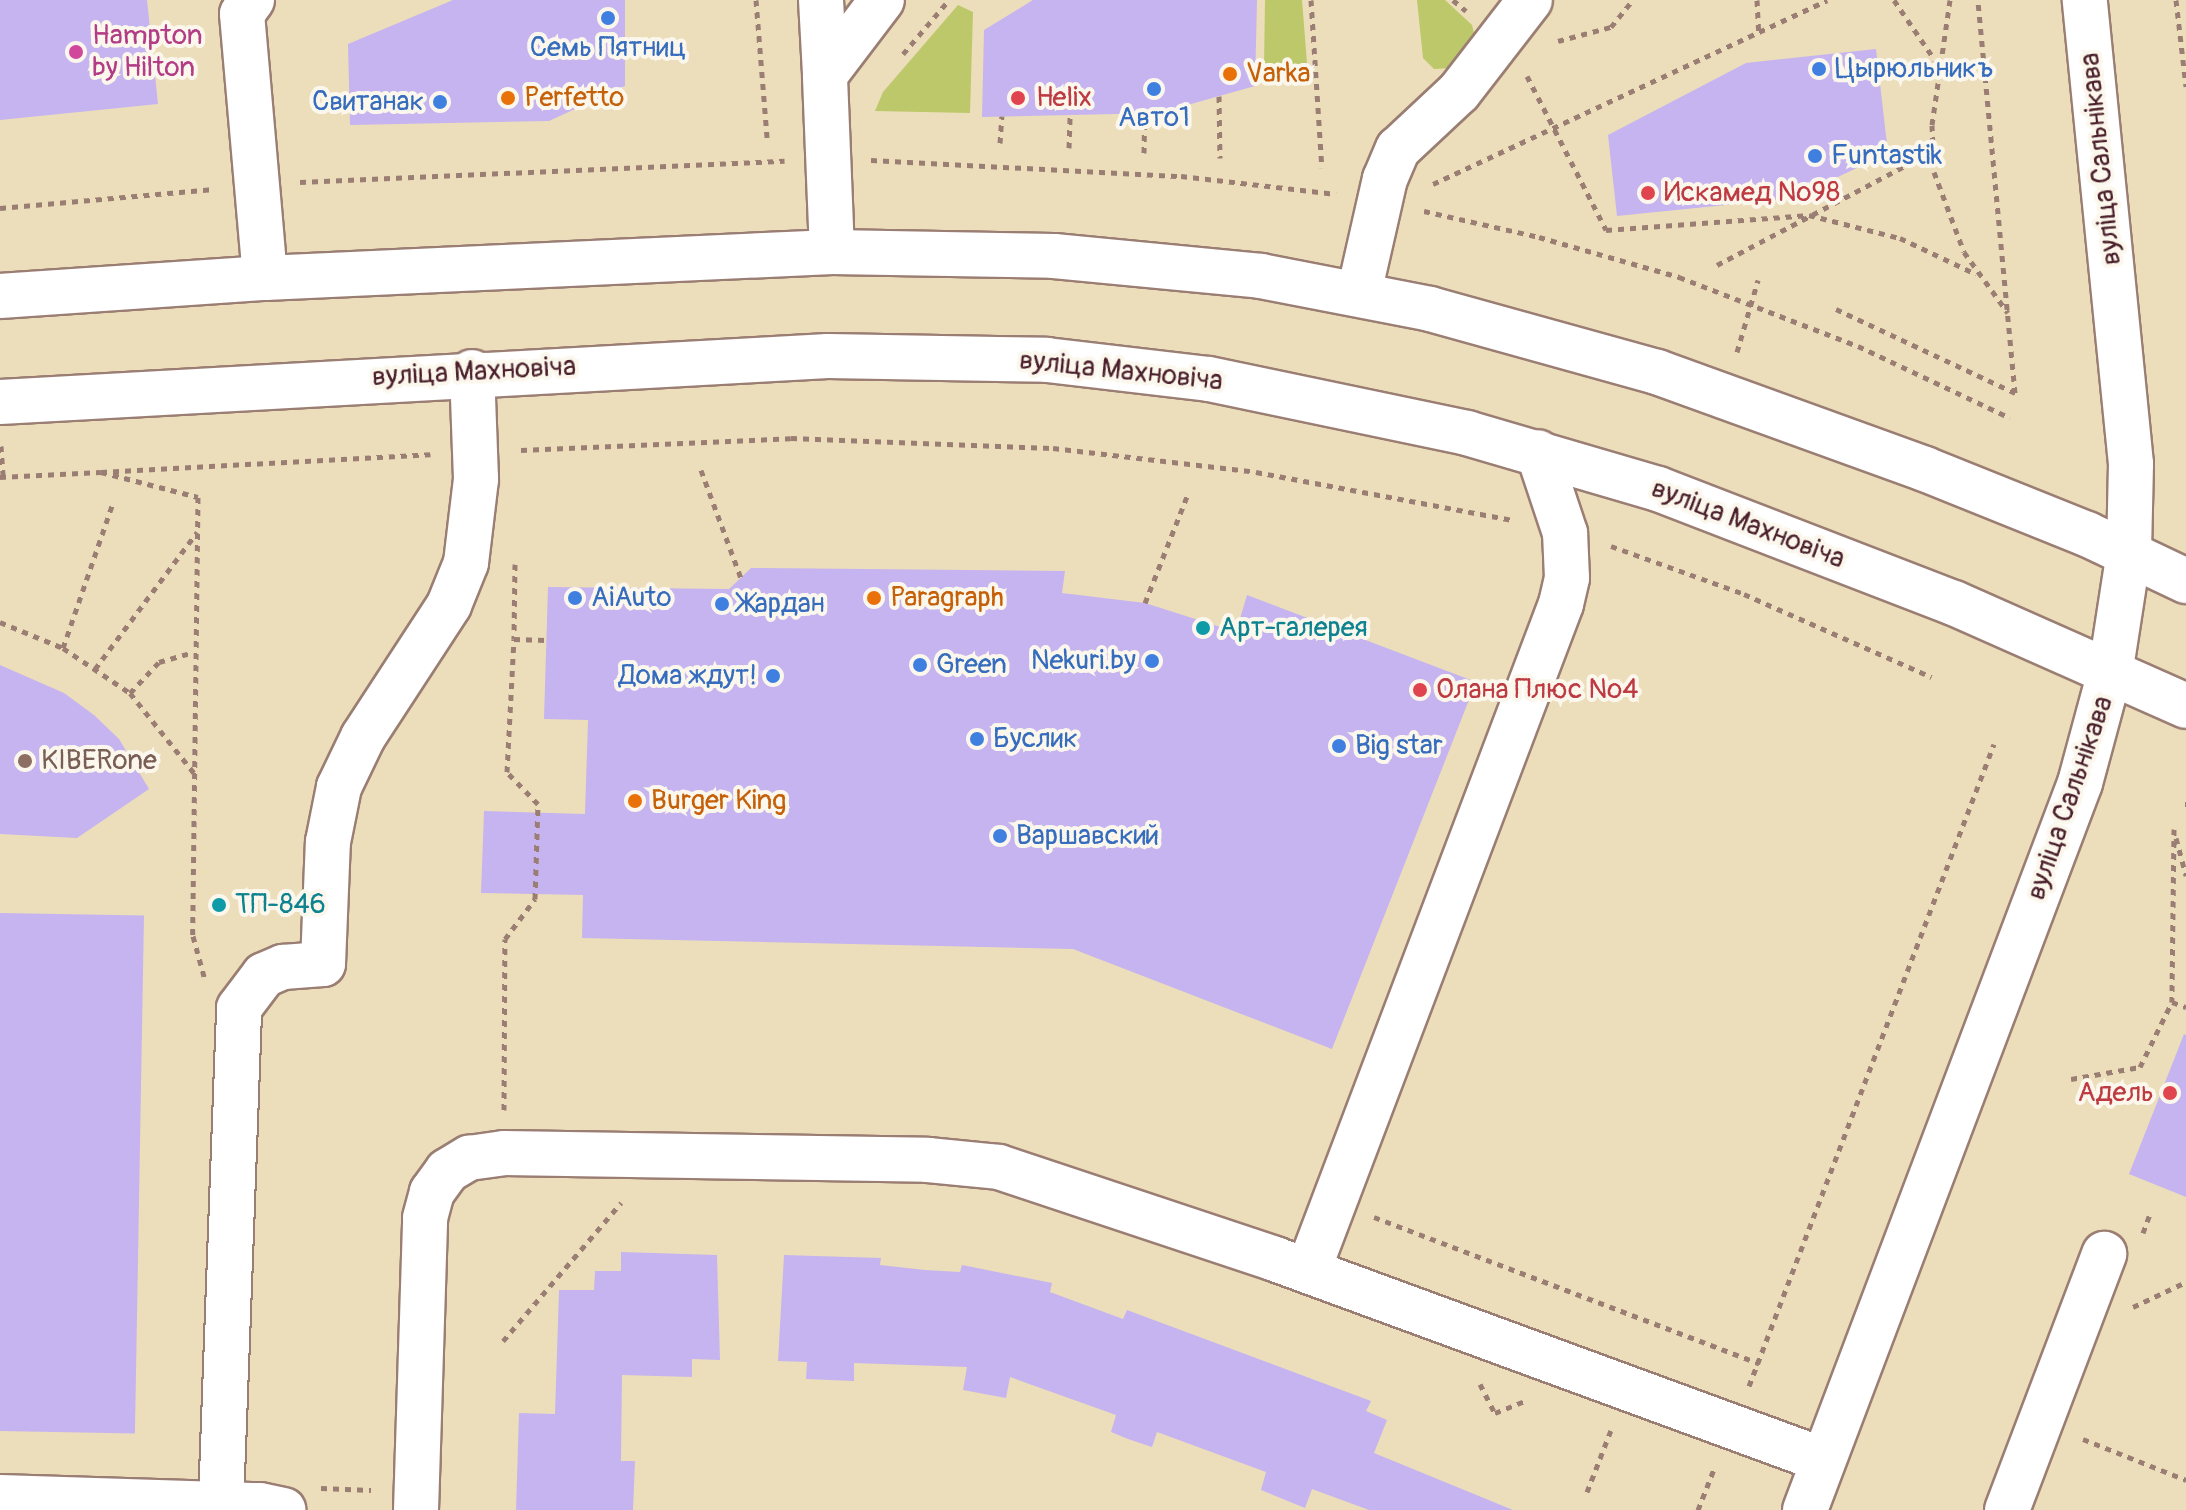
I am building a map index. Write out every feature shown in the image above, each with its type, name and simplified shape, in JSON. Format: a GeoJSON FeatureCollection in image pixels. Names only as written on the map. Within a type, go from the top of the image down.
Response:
{"type":"FeatureCollection","features":[{"type":"Feature","properties":{"kind":"main road"},"geometry":{"type":"LineString","coordinates":[[252,0],[242,14],[265,278]]}},
{"type":"Feature","properties":{"kind":"main road"},"geometry":{"type":"LineString","coordinates":[[821,0],[832,252]]}},
{"type":"Feature","properties":{"kind":"main road"},"geometry":{"type":"LineString","coordinates":[[825,75],[882,0]]}},
{"type":"Feature","properties":{"kind":"main road"},"geometry":{"type":"LineString","coordinates":[[1359,293],[1385,179],[1398,149],[1459,92],[1530,0]]}},
{"type":"Feature","properties":{"kind":"main road","name":"вуліца Сальнікава"},"geometry":{"type":"LineString","coordinates":[[1805,1510],[2080,783],[2111,668],[2129,552],[2129,424],[2085,0]]}},
{"type":"Feature","properties":{"kind":"main road"},"geometry":{"type":"LineString","coordinates":[[0,296],[265,278],[832,252],[1082,258],[1261,276],[1359,293],[1530,335],[1724,394],[2129,552],[2186,581]]}},
{"type":"Feature","properties":{"kind":"main road","name":"вуліца Махновіча"},"geometry":{"type":"LineString","coordinates":[[0,402],[768,357],[1047,360],[1273,390],[1538,452],[1707,507],[2111,668],[2186,706]]}},
{"type":"Feature","properties":{"kind":"main road"},"geometry":{"type":"LineString","coordinates":[[221,1503],[239,1008],[264,975],[283,967],[323,964],[328,842],[339,787],[363,737],[461,578],[473,523],[475,452],[472,372]]}},
{"type":"Feature","properties":{"kind":"main road"},"geometry":{"type":"LineString","coordinates":[[1308,1271],[1557,619],[1567,578],[1565,533],[1538,452]]}},
{"type":"Feature","properties":{"kind":"main road"},"geometry":{"type":"LineString","coordinates":[[416,1510],[425,1218],[432,1192],[447,1171],[469,1158],[504,1153],[965,1162],[1049,1179],[1823,1460]]}},
{"type":"Feature","properties":{"kind":"main road"},"geometry":{"type":"LineString","coordinates":[[2007,1510],[2104,1254]]}},
{"type":"Feature","properties":{"kind":"main road"},"geometry":{"type":"LineString","coordinates":[[0,1497],[221,1503],[283,1510]]}},
{"type":"Feature","properties":{"kind":"path"},"geometry":{"type":"LineString","coordinates":[[756,0],[767,138]]}},
{"type":"Feature","properties":{"kind":"path"},"geometry":{"type":"LineString","coordinates":[[894,64],[949,0]]}},
{"type":"Feature","properties":{"kind":"path"},"geometry":{"type":"LineString","coordinates":[[1311,0],[1322,168]]}},
{"type":"Feature","properties":{"kind":"path"},"geometry":{"type":"LineString","coordinates":[[1757,0],[1759,35]]}},
{"type":"Feature","properties":{"kind":"path"},"geometry":{"type":"LineString","coordinates":[[1425,187],[1556,130],[1827,0]]}},
{"type":"Feature","properties":{"kind":"path"},"geometry":{"type":"LineString","coordinates":[[1894,0],[1939,67]]}},
{"type":"Feature","properties":{"kind":"path"},"geometry":{"type":"LineString","coordinates":[[1950,0],[1939,67],[1931,152],[1947,214],[1976,274],[2010,314]]}},
{"type":"Feature","properties":{"kind":"path"},"geometry":{"type":"LineString","coordinates":[[1836,309],[2015,393],[2010,314],[1978,0]]}},
{"type":"Feature","properties":{"kind":"path"},"geometry":{"type":"LineString","coordinates":[[2176,0],[2186,86]]}},
{"type":"Feature","properties":{"kind":"path"},"geometry":{"type":"LineString","coordinates":[[1521,65],[1606,230],[1809,215],[1900,238],[1976,274]]}},
{"type":"Feature","properties":{"kind":"path"},"geometry":{"type":"LineString","coordinates":[[1219,96],[1220,158]]}},
{"type":"Feature","properties":{"kind":"path"},"geometry":{"type":"LineString","coordinates":[[1144,153],[1145,114]]}},
{"type":"Feature","properties":{"kind":"path"},"geometry":{"type":"LineString","coordinates":[[1069,148],[1070,115]]}},
{"type":"Feature","properties":{"kind":"path"},"geometry":{"type":"LineString","coordinates":[[1000,143],[1002,116]]}},
{"type":"Feature","properties":{"kind":"path"},"geometry":{"type":"LineString","coordinates":[[1717,265],[1931,152]]}},
{"type":"Feature","properties":{"kind":"path"},"geometry":{"type":"LineString","coordinates":[[1724,394],[1758,280]]}},
{"type":"Feature","properties":{"kind":"path"},"geometry":{"type":"LineString","coordinates":[[0,430],[1,477],[791,438],[1053,448],[1335,484],[1565,533],[1691,573],[1931,677]]}},
{"type":"Feature","properties":{"kind":"path"},"geometry":{"type":"LineString","coordinates":[[701,470],[741,578]]}},
{"type":"Feature","properties":{"kind":"path"},"geometry":{"type":"LineString","coordinates":[[101,472],[198,497],[194,652],[195,954],[207,985],[239,1008]]}},
{"type":"Feature","properties":{"kind":"path"},"geometry":{"type":"LineString","coordinates":[[1145,603],[1188,494]]}},
{"type":"Feature","properties":{"kind":"path"},"geometry":{"type":"LineString","coordinates":[[63,648],[113,503]]}},
{"type":"Feature","properties":{"kind":"path"},"geometry":{"type":"LineString","coordinates":[[95,669],[197,531]]}},
{"type":"Feature","properties":{"kind":"path"},"geometry":{"type":"LineString","coordinates":[[504,1153],[505,939],[535,899],[538,804],[507,772],[515,551]]}},
{"type":"Feature","properties":{"kind":"path"},"geometry":{"type":"LineString","coordinates":[[0,622],[63,648],[130,693],[195,774]]}},
{"type":"Feature","properties":{"kind":"path"},"geometry":{"type":"LineString","coordinates":[[514,639],[546,640]]}},
{"type":"Feature","properties":{"kind":"path"},"geometry":{"type":"LineString","coordinates":[[130,693],[159,662],[194,652]]}},
{"type":"Feature","properties":{"kind":"path"},"geometry":{"type":"LineString","coordinates":[[1699,1510],[1759,1363],[1994,744]]}},
{"type":"Feature","properties":{"kind":"path"},"geometry":{"type":"LineString","coordinates":[[2071,1079],[2122,1074],[2140,1067],[2172,1002],[2174,829],[2186,876]]}},
{"type":"Feature","properties":{"kind":"path"},"geometry":{"type":"LineString","coordinates":[[2172,1002],[2186,1007]]}},
{"type":"Feature","properties":{"kind":"path"},"geometry":{"type":"LineString","coordinates":[[1333,1202],[1759,1363]]}},
{"type":"Feature","properties":{"kind":"path"},"geometry":{"type":"LineString","coordinates":[[503,1341],[621,1203]]}},
{"type":"Feature","properties":{"kind":"path"},"geometry":{"type":"LineString","coordinates":[[2123,1312],[2186,1282]]}},
{"type":"Feature","properties":{"kind":"path"},"geometry":{"type":"LineString","coordinates":[[1479,1381],[1495,1413],[1530,1399]]}},
{"type":"Feature","properties":{"kind":"path"},"geometry":{"type":"LineString","coordinates":[[1587,1492],[1612,1427]]}},
{"type":"Feature","properties":{"kind":"path"},"geometry":{"type":"LineString","coordinates":[[2079,1437],[2186,1480]]}},
{"type":"Feature","properties":{"kind":"green space"},"geometry":{"type":"Polygon","coordinates":[[[1265,0],[1302,0],[1307,63],[1264,68],[1265,0]]]}},
{"type":"Feature","properties":{"kind":"green space"},"geometry":{"type":"Polygon","coordinates":[[[1417,0],[1445,0],[1472,25],[1475,37],[1451,68],[1434,69],[1423,58],[1417,0]]]}},
{"type":"Feature","properties":{"kind":"green space"},"geometry":{"type":"Polygon","coordinates":[[[958,5],[973,12],[970,113],[875,111],[883,92],[958,5]]]}},
{"type":"Feature","properties":{"kind":"building","name":"Hampton by Hilton"},"geometry":{"type":"Polygon","coordinates":[[[0,0],[147,0],[158,104],[0,120],[0,0]]]}},
{"type":"Feature","properties":{"kind":"building"},"geometry":{"type":"Polygon","coordinates":[[[453,0],[625,0],[625,86],[549,121],[350,125],[348,44],[453,0]]]}},
{"type":"Feature","properties":{"kind":"building"},"geometry":{"type":"Polygon","coordinates":[[[1033,0],[1257,0],[1255,86],[1159,113],[982,117],[984,30],[1033,0]]]}},
{"type":"Feature","properties":{"kind":"building"},"geometry":{"type":"Polygon","coordinates":[[[1876,49],[1888,153],[1794,198],[1617,216],[1608,135],[1746,63],[1876,49]]]}},
{"type":"Feature","properties":{"kind":"building","name":"Варшавский"},"geometry":{"type":"Polygon","coordinates":[[[751,568],[1065,571],[1062,593],[1145,603],[1236,632],[1247,595],[1476,682],[1332,1049],[1073,949],[582,938],[583,895],[481,893],[484,811],[585,814],[588,720],[544,719],[548,587],[729,589],[751,568]]]}},
{"type":"Feature","properties":{"kind":"building"},"geometry":{"type":"Polygon","coordinates":[[[0,665],[64,693],[94,715],[119,739],[149,789],[77,838],[0,834],[0,665]]]}},
{"type":"Feature","properties":{"kind":"building"},"geometry":{"type":"Polygon","coordinates":[[[0,913],[144,916],[135,1433],[0,1431],[0,913]]]}},
{"type":"Feature","properties":{"kind":"building"},"geometry":{"type":"Polygon","coordinates":[[[2186,1035],[2186,1197],[2129,1174],[2186,1035]]]}},
{"type":"Feature","properties":{"kind":"building"},"geometry":{"type":"Polygon","coordinates":[[[621,1252],[717,1255],[720,1360],[692,1359],[692,1377],[622,1375],[621,1461],[635,1461],[633,1510],[516,1510],[519,1413],[555,1414],[559,1290],[594,1290],[595,1271],[621,1271],[621,1252]]]}},
{"type":"Feature","properties":{"kind":"building"},"geometry":{"type":"Polygon","coordinates":[[[784,1255],[881,1258],[880,1265],[960,1272],[962,1265],[1052,1283],[1050,1292],[1123,1319],[1127,1310],[1371,1401],[1366,1411],[1387,1420],[1374,1453],[1513,1510],[1369,1510],[1312,1489],[1305,1508],[1261,1490],[1266,1472],[1157,1432],[1152,1447],[1128,1439],[1111,1432],[1116,1415],[1010,1377],[1006,1398],[963,1390],[967,1367],[854,1363],[854,1381],[806,1379],[807,1362],[778,1361],[784,1255]]]}},
{"type":"Feature","properties":{"kind":"place","name":"Семь Пятниц"},"geometry":{"type":"Point","coordinates":[608,18]}},
{"type":"Feature","properties":{"kind":"place","name":"Hampton by Hilton"},"geometry":{"type":"Point","coordinates":[76,52]}},
{"type":"Feature","properties":{"kind":"place","name":"Цырюльникъ"},"geometry":{"type":"Point","coordinates":[1819,69]}},
{"type":"Feature","properties":{"kind":"place","name":"Varka"},"geometry":{"type":"Point","coordinates":[1230,74]}},
{"type":"Feature","properties":{"kind":"place","name":"Авто1"},"geometry":{"type":"Point","coordinates":[1154,89]}},
{"type":"Feature","properties":{"kind":"place","name":"Perfetto"},"geometry":{"type":"Point","coordinates":[508,98]}},
{"type":"Feature","properties":{"kind":"place","name":"Helix"},"geometry":{"type":"Point","coordinates":[1018,98]}},
{"type":"Feature","properties":{"kind":"place","name":"Свитанак"},"geometry":{"type":"Point","coordinates":[440,102]}},
{"type":"Feature","properties":{"kind":"place","name":"Funtastik"},"geometry":{"type":"Point","coordinates":[1815,156]}},
{"type":"Feature","properties":{"kind":"place","name":"Искамед №98"},"geometry":{"type":"Point","coordinates":[1648,193]}},
{"type":"Feature","properties":{"kind":"place","name":"AiAuto"},"geometry":{"type":"Point","coordinates":[575,598]}},
{"type":"Feature","properties":{"kind":"place","name":"Paragraph"},"geometry":{"type":"Point","coordinates":[874,598]}},
{"type":"Feature","properties":{"kind":"place","name":"Жардан"},"geometry":{"type":"Point","coordinates":[722,604]}},
{"type":"Feature","properties":{"kind":"place","name":"Арт-галерея"},"geometry":{"type":"Point","coordinates":[1203,628]}},
{"type":"Feature","properties":{"kind":"place","name":"Nekuri.by"},"geometry":{"type":"Point","coordinates":[1152,661]}},
{"type":"Feature","properties":{"kind":"place","name":"Green"},"geometry":{"type":"Point","coordinates":[920,665]}},
{"type":"Feature","properties":{"kind":"place","name":"Дома ждут!"},"geometry":{"type":"Point","coordinates":[773,676]}},
{"type":"Feature","properties":{"kind":"place","name":"Олана Плюс №4"},"geometry":{"type":"Point","coordinates":[1420,690]}},
{"type":"Feature","properties":{"kind":"place","name":"Буслик"},"geometry":{"type":"Point","coordinates":[977,739]}},
{"type":"Feature","properties":{"kind":"place","name":"Big star"},"geometry":{"type":"Point","coordinates":[1339,746]}},
{"type":"Feature","properties":{"kind":"place","name":"KIBERone"},"geometry":{"type":"Point","coordinates":[25,761]}},
{"type":"Feature","properties":{"kind":"place","name":"Burger King"},"geometry":{"type":"Point","coordinates":[635,801]}},
{"type":"Feature","properties":{"kind":"place","name":"Варшавский"},"geometry":{"type":"Point","coordinates":[1000,836]}},
{"type":"Feature","properties":{"kind":"place","name":"ТП-846"},"geometry":{"type":"Point","coordinates":[219,905]}},
{"type":"Feature","properties":{"kind":"place","name":"Адель"},"geometry":{"type":"Point","coordinates":[2170,1093]}}]}
